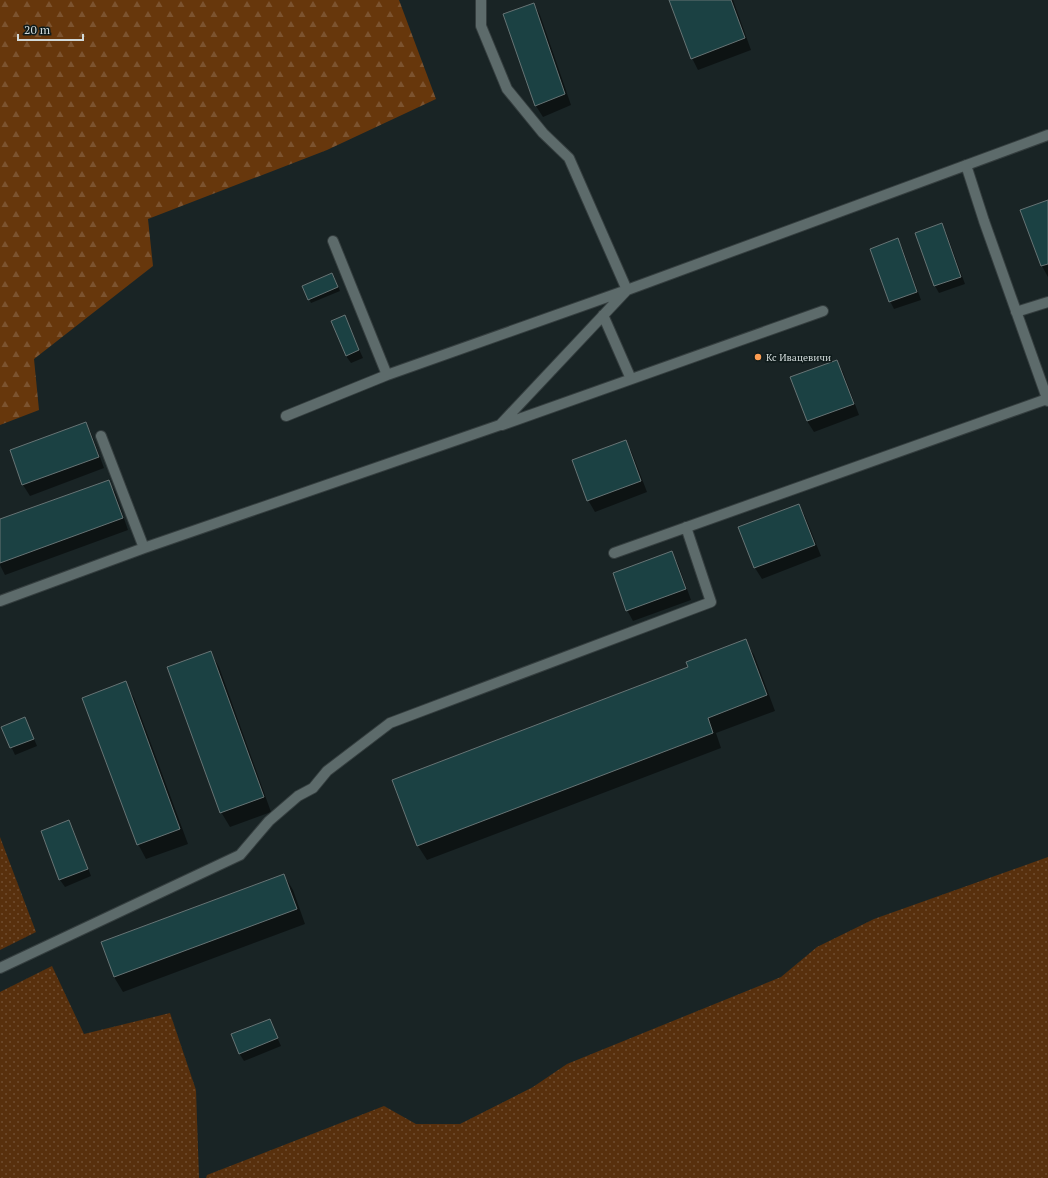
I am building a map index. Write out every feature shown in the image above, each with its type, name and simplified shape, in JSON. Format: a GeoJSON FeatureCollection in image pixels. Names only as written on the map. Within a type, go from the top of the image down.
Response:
{"type":"FeatureCollection","features":[{"type":"Feature","properties":{"kind":"lane"},"geometry":{"type":"LineString","coordinates":[[481,0],[481,26],[507,89],[543,133],[569,158],[626,290]]}},
{"type":"Feature","properties":{"kind":"lane"},"geometry":{"type":"LineString","coordinates":[[286,416],[386,375],[626,290],[1048,135]]}},
{"type":"Feature","properties":{"kind":"lane"},"geometry":{"type":"LineString","coordinates":[[614,553],[1048,400],[1016,312],[966,165]]}},
{"type":"Feature","properties":{"kind":"lane"},"geometry":{"type":"LineString","coordinates":[[333,240],[386,375]]}},
{"type":"Feature","properties":{"kind":"lane"},"geometry":{"type":"LineString","coordinates":[[500,425],[626,290]]}},
{"type":"Feature","properties":{"kind":"lane"},"geometry":{"type":"LineString","coordinates":[[1016,312],[1048,302]]}},
{"type":"Feature","properties":{"kind":"lane"},"geometry":{"type":"LineString","coordinates":[[0,601],[144,548],[823,311]]}},
{"type":"Feature","properties":{"kind":"lane"},"geometry":{"type":"LineString","coordinates":[[603,315],[631,379]]}},
{"type":"Feature","properties":{"kind":"lane"},"geometry":{"type":"LineString","coordinates":[[101,436],[144,548]]}},
{"type":"Feature","properties":{"kind":"lane"},"geometry":{"type":"LineString","coordinates":[[0,968],[240,855],[270,821],[298,796],[313,788],[327,771],[390,722],[711,602],[686,527]]}},
{"type":"Feature","properties":{"kind":"shaded area"},"geometry":{"type":"Polygon","coordinates":[[[0,837],[36,932],[0,950],[0,837]]]}},
{"type":"Feature","properties":{"kind":"shaded area"},"geometry":{"type":"Polygon","coordinates":[[[1048,857],[1048,1178],[206,1178],[207,1175],[384,1106],[416,1124],[460,1124],[533,1087],[567,1064],[781,977],[817,947],[874,919],[1048,857]]]}},
{"type":"Feature","properties":{"kind":"shaded area"},"geometry":{"type":"Polygon","coordinates":[[[52,966],[84,1034],[170,1013],[196,1090],[199,1178],[0,1178],[0,992],[52,966]]]}},
{"type":"Feature","properties":{"kind":"green space"},"geometry":{"type":"Polygon","coordinates":[[[0,0],[399,0],[436,99],[327,150],[148,219],[153,266],[34,359],[39,410],[0,425],[0,0]]]}},
{"type":"Feature","properties":{"kind":"building"},"geometry":{"type":"Polygon","coordinates":[[[669,0],[731,0],[745,38],[691,59],[669,0]]]}},
{"type":"Feature","properties":{"kind":"building"},"geometry":{"type":"Polygon","coordinates":[[[534,3],[565,94],[535,106],[503,14],[534,3]]]}},
{"type":"Feature","properties":{"kind":"building"},"geometry":{"type":"Polygon","coordinates":[[[1048,200],[1048,264],[1041,266],[1020,210],[1048,200]]]}},
{"type":"Feature","properties":{"kind":"building"},"geometry":{"type":"Polygon","coordinates":[[[942,223],[961,277],[934,286],[915,233],[942,223]]]}},
{"type":"Feature","properties":{"kind":"building"},"geometry":{"type":"Polygon","coordinates":[[[898,238],[917,292],[889,302],[870,249],[898,238]]]}},
{"type":"Feature","properties":{"kind":"building"},"geometry":{"type":"Polygon","coordinates":[[[332,273],[338,287],[308,300],[302,286],[332,273]]]}},
{"type":"Feature","properties":{"kind":"building"},"geometry":{"type":"Polygon","coordinates":[[[345,315],[359,350],[346,356],[331,321],[345,315]]]}},
{"type":"Feature","properties":{"kind":"building"},"geometry":{"type":"Polygon","coordinates":[[[837,360],[854,404],[807,421],[790,377],[837,360]]]}},
{"type":"Feature","properties":{"kind":"building"},"geometry":{"type":"Polygon","coordinates":[[[86,422],[99,457],[22,485],[10,450],[86,422]]]}},
{"type":"Feature","properties":{"kind":"building"},"geometry":{"type":"Polygon","coordinates":[[[626,440],[641,481],[587,501],[572,460],[626,440]]]}},
{"type":"Feature","properties":{"kind":"building"},"geometry":{"type":"Polygon","coordinates":[[[109,480],[123,518],[0,563],[0,519],[109,480]]]}},
{"type":"Feature","properties":{"kind":"building"},"geometry":{"type":"Polygon","coordinates":[[[799,504],[815,545],[754,568],[738,527],[799,504]]]}},
{"type":"Feature","properties":{"kind":"building"},"geometry":{"type":"Polygon","coordinates":[[[672,551],[686,589],[626,611],[613,573],[672,551]]]}},
{"type":"Feature","properties":{"kind":"building"},"geometry":{"type":"Polygon","coordinates":[[[746,639],[767,695],[708,718],[713,733],[417,846],[392,780],[688,667],[686,662],[746,639]]]}},
{"type":"Feature","properties":{"kind":"building"},"geometry":{"type":"Polygon","coordinates":[[[211,651],[264,797],[220,813],[167,667],[211,651]]]}},
{"type":"Feature","properties":{"kind":"building"},"geometry":{"type":"Polygon","coordinates":[[[126,681],[180,829],[137,845],[82,698],[126,681]]]}},
{"type":"Feature","properties":{"kind":"building"},"geometry":{"type":"Polygon","coordinates":[[[25,717],[34,739],[10,748],[1,727],[25,717]]]}},
{"type":"Feature","properties":{"kind":"building"},"geometry":{"type":"Polygon","coordinates":[[[69,820],[88,869],[59,880],[41,831],[69,820]]]}},
{"type":"Feature","properties":{"kind":"building"},"geometry":{"type":"Polygon","coordinates":[[[284,874],[297,909],[114,977],[101,942],[284,874]]]}},
{"type":"Feature","properties":{"kind":"building"},"geometry":{"type":"Polygon","coordinates":[[[270,1019],[278,1038],[239,1054],[231,1034],[270,1019]]]}},
{"type":"Feature","properties":{"kind":"place","name":"Кс Ивацевичи"},"geometry":{"type":"Point","coordinates":[758,357]}}]}
